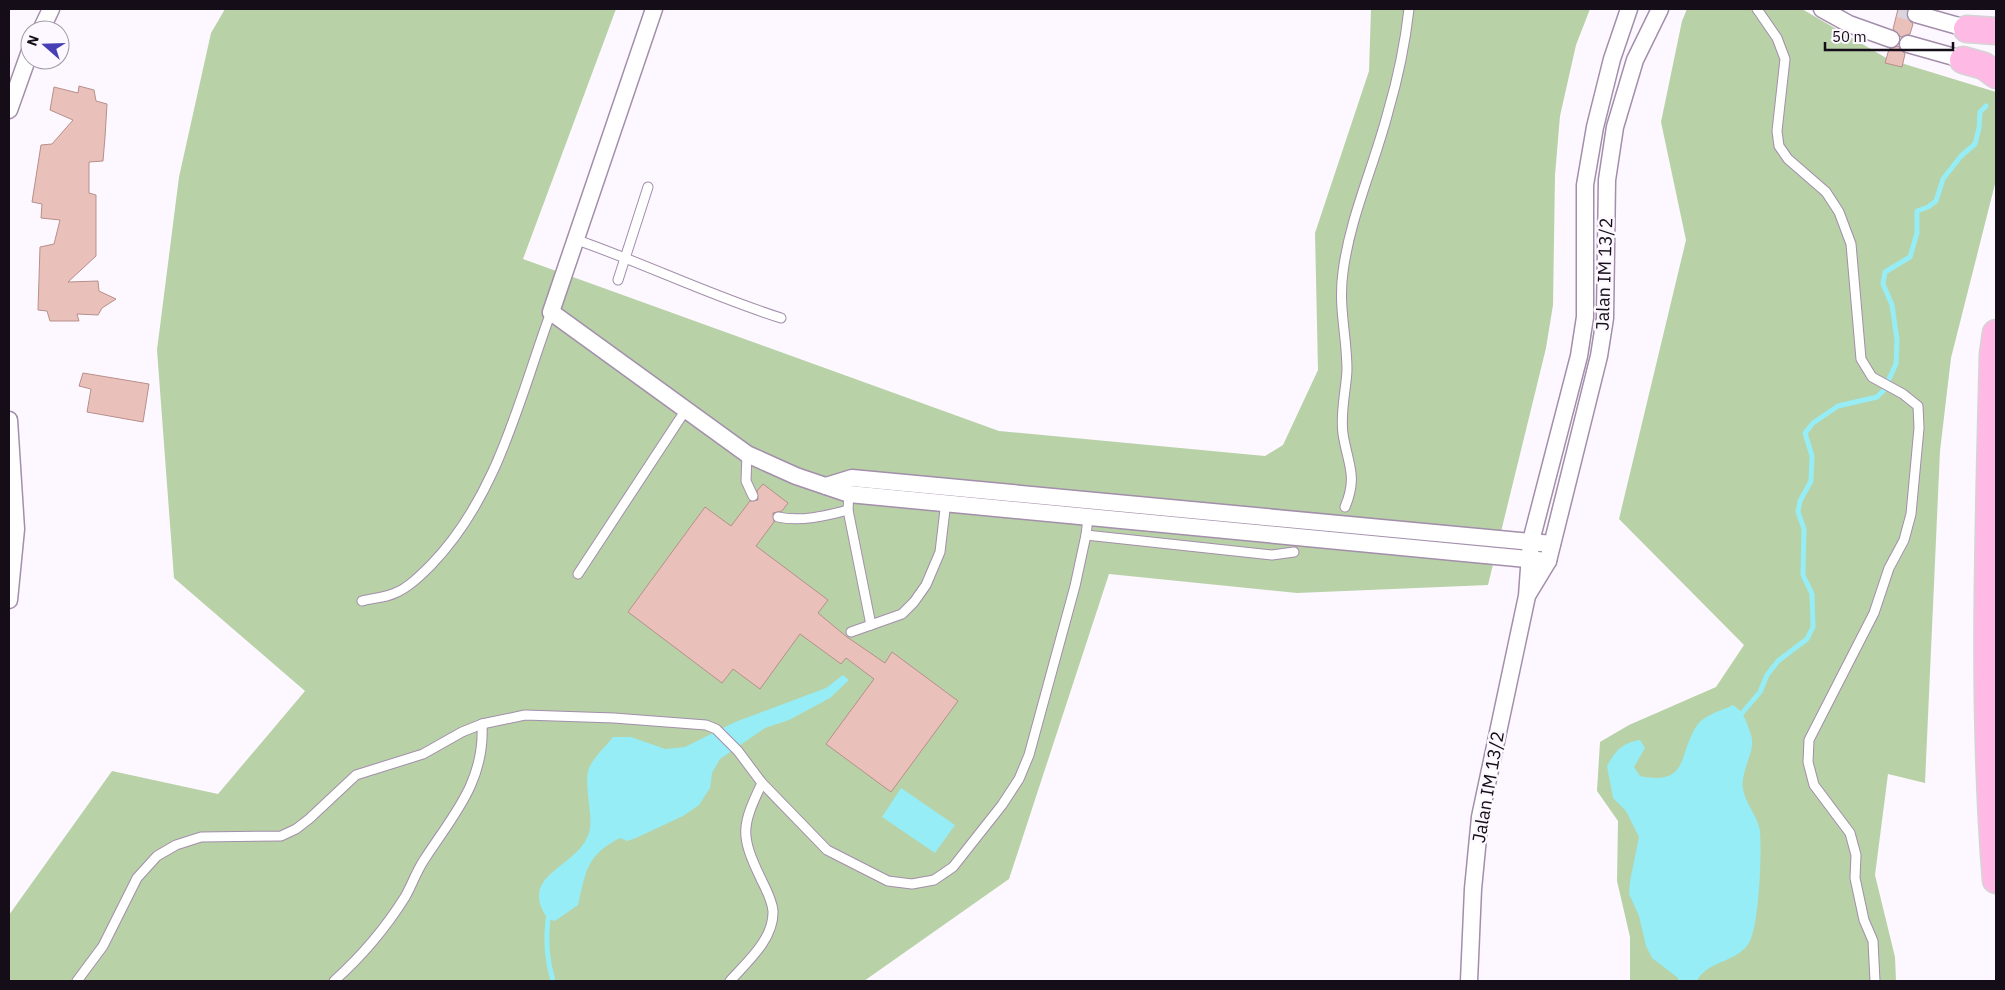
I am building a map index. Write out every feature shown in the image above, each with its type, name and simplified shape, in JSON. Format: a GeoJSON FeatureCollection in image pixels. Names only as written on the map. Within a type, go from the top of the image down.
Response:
{"type":"FeatureCollection","features":[{"type":"Feature","properties":{"kind":"main road"},"geometry":{"type":"LineString","coordinates":[[1967,29],[1996,31]]}},
{"type":"Feature","properties":{"kind":"main road"},"geometry":{"type":"LineString","coordinates":[[1962,60],[1984,66],[1996,74]]}},
{"type":"Feature","properties":{"kind":"main road"},"geometry":{"type":"LineString","coordinates":[[1996,333],[1993,354],[1988,573],[1989,792],[1996,880]]}},
{"type":"Feature","properties":{"kind":"street"},"geometry":{"type":"LineString","coordinates":[[654,9],[577,240],[550,312],[746,454],[850,494],[947,496],[1048,505],[1188,519],[1548,561]]}},
{"type":"Feature","properties":{"kind":"street","name":"Jalan IM 13/2"},"geometry":{"type":"LineString","coordinates":[[1470,981],[1473,889],[1480,817],[1527,596],[1528,560],[1532,541],[1579,356],[1585,317],[1586,185],[1595,127],[1612,60],[1629,9]]}},
{"type":"Feature","properties":{"kind":"street","name":"Jalan IM 13/2"},"geometry":{"type":"LineString","coordinates":[[1527,596],[1548,561],[1599,356],[1605,318],[1607,180],[1615,127],[1635,60],[1660,9]]}},
{"type":"Feature","properties":{"kind":"street"},"geometry":{"type":"LineString","coordinates":[[1822,9],[1850,24],[1891,40]]}},
{"type":"Feature","properties":{"kind":"street"},"geometry":{"type":"LineString","coordinates":[[1916,14],[1996,37]]}},
{"type":"Feature","properties":{"kind":"street"},"geometry":{"type":"LineString","coordinates":[[1908,44],[1996,68]]}},
{"type":"Feature","properties":{"kind":"street"},"geometry":{"type":"LineString","coordinates":[[9,110],[23,70]]}},
{"type":"Feature","properties":{"kind":"street"},"geometry":{"type":"LineString","coordinates":[[9,420],[16,530],[9,600]]}},
{"type":"Feature","properties":{"kind":"street"},"geometry":{"type":"LineString","coordinates":[[1048,505],[1088,518],[1188,519],[1532,541],[1552,544]]}},
{"type":"Feature","properties":{"kind":"lane"},"geometry":{"type":"LineString","coordinates":[[1345,507],[1353,480],[1352,463],[1343,434],[1342,405],[1347,370],[1340,310],[1343,272],[1361,196],[1388,113],[1406,40],[1409,9]]}},
{"type":"Feature","properties":{"kind":"lane"},"geometry":{"type":"LineString","coordinates":[[1757,9],[1777,38],[1785,59],[1777,130],[1779,146],[1788,159],[1826,192],[1839,212],[1849,236],[1854,269],[1861,359],[1872,377],[1903,394],[1918,406],[1919,428],[1911,514],[1904,540],[1890,568],[1874,613],[1809,740],[1808,762],[1814,785],[1850,833],[1856,855],[1855,878],[1864,920],[1873,941],[1875,981]]}},
{"type":"Feature","properties":{"kind":"lane"},"geometry":{"type":"LineString","coordinates":[[618,280],[648,187]]}},
{"type":"Feature","properties":{"kind":"lane"},"geometry":{"type":"LineString","coordinates":[[577,240],[626,257],[712,294],[781,318]]}},
{"type":"Feature","properties":{"kind":"lane"},"geometry":{"type":"LineString","coordinates":[[362,601],[395,593],[402,589],[426,569],[458,533],[475,507],[496,464],[550,312]]}},
{"type":"Feature","properties":{"kind":"lane"},"geometry":{"type":"LineString","coordinates":[[578,574],[685,411]]}},
{"type":"Feature","properties":{"kind":"lane"},"geometry":{"type":"LineString","coordinates":[[746,454],[746,481],[753,496]]}},
{"type":"Feature","properties":{"kind":"lane"},"geometry":{"type":"LineString","coordinates":[[778,517],[790,520],[826,516],[850,494]]}},
{"type":"Feature","properties":{"kind":"lane"},"geometry":{"type":"LineString","coordinates":[[850,494],[871,625]]}},
{"type":"Feature","properties":{"kind":"lane"},"geometry":{"type":"LineString","coordinates":[[851,632],[902,614],[914,602],[926,585],[940,552],[947,496]]}},
{"type":"Feature","properties":{"kind":"lane"},"geometry":{"type":"LineString","coordinates":[[77,981],[104,946],[137,878],[156,856],[176,845],[201,837],[281,836],[296,829],[309,819],[356,775],[423,754],[462,732],[482,724],[525,714],[677,722],[706,725],[716,729],[738,751],[762,783],[828,850],[888,881],[912,884],[934,880],[952,867],[1002,805],[1019,779],[1029,755],[1075,586],[1088,518]]}},
{"type":"Feature","properties":{"kind":"lane"},"geometry":{"type":"LineString","coordinates":[[1086,534],[1272,555],[1294,552]]}},
{"type":"Feature","properties":{"kind":"lane"},"geometry":{"type":"LineString","coordinates":[[334,981],[378,938],[406,895],[423,862],[462,806],[477,772],[483,745],[482,724]]}},
{"type":"Feature","properties":{"kind":"lane"},"geometry":{"type":"LineString","coordinates":[[730,981],[761,946],[772,918],[770,897],[748,852],[744,832],[747,814],[762,783]]}},
{"type":"Feature","properties":{"kind":"green space"},"geometry":{"type":"Polygon","coordinates":[[[225,9],[616,9],[523,259],[999,431],[1265,456],[1283,445],[1318,370],[1315,233],[1369,71],[1371,9],[1590,9],[1576,45],[1560,116],[1555,175],[1553,305],[1546,348],[1488,585],[1297,593],[1109,574],[1009,879],[864,981],[9,981],[9,915],[112,771],[218,794],[305,691],[174,578],[157,350],[179,177],[211,33],[225,9]]]}},
{"type":"Feature","properties":{"kind":"green space"},"geometry":{"type":"Polygon","coordinates":[[[1687,9],[1802,9],[1888,59],[1996,92],[1996,180],[1951,358],[1940,451],[1925,783],[1888,774],[1875,875],[1895,957],[1896,981],[1630,981],[1630,937],[1617,881],[1618,821],[1597,791],[1600,742],[1629,725],[1716,687],[1744,645],[1619,519],[1686,240],[1661,122],[1682,21],[1687,9]]]}},
{"type":"Feature","properties":{"kind":"water"},"geometry":{"type":"Polygon","coordinates":[[[843,675],[849,680],[830,698],[789,720],[765,728],[720,759],[712,773],[710,788],[699,805],[683,816],[636,838],[627,841],[620,838],[600,851],[589,866],[578,905],[555,921],[548,919],[540,904],[539,892],[544,881],[583,845],[589,833],[590,818],[587,774],[591,764],[613,737],[631,737],[665,749],[685,747],[735,722],[826,688],[843,675]]]}},
{"type":"Feature","properties":{"kind":"water"},"geometry":{"type":"Polygon","coordinates":[[[1733,705],[1744,716],[1752,738],[1751,751],[1743,776],[1743,789],[1760,831],[1761,855],[1756,919],[1750,941],[1738,954],[1708,969],[1697,981],[1678,981],[1678,978],[1652,958],[1646,946],[1639,916],[1629,894],[1639,837],[1626,811],[1613,798],[1607,766],[1620,748],[1640,740],[1645,748],[1634,767],[1640,776],[1656,778],[1668,776],[1681,764],[1692,734],[1698,724],[1710,715],[1733,705]]]}},
{"type":"Feature","properties":{"kind":"water"},"geometry":{"type":"Polygon","coordinates":[[[901,788],[955,825],[935,853],[882,817],[901,788]]]}},
{"type":"Feature","properties":{"kind":"building"},"geometry":{"type":"Polygon","coordinates":[[[1898,9],[1908,9],[1906,17],[1913,24],[1910,34],[1901,37],[1893,29],[1898,9]]]}},
{"type":"Feature","properties":{"kind":"building"},"geometry":{"type":"Polygon","coordinates":[[[1898,46],[1905,54],[1902,67],[1885,63],[1889,49],[1898,46]]]}},
{"type":"Feature","properties":{"kind":"building"},"geometry":{"type":"Polygon","coordinates":[[[79,86],[94,90],[96,101],[107,104],[103,161],[89,162],[89,193],[96,195],[96,256],[68,282],[98,281],[99,291],[116,299],[102,308],[98,315],[77,314],[79,321],[50,321],[47,311],[38,310],[40,247],[54,244],[60,220],[41,218],[42,204],[32,202],[41,145],[52,144],[73,120],[50,110],[54,87],[78,93],[79,86]]]}},
{"type":"Feature","properties":{"kind":"building"},"geometry":{"type":"Polygon","coordinates":[[[83,373],[149,384],[143,422],[87,412],[91,389],[79,386],[83,373]]]}},
{"type":"Feature","properties":{"kind":"building"},"geometry":{"type":"Polygon","coordinates":[[[763,484],[788,503],[782,511],[773,513],[774,522],[756,546],[828,600],[818,613],[847,637],[885,663],[892,652],[958,701],[891,792],[826,744],[874,679],[846,658],[841,664],[800,634],[760,689],[733,669],[722,683],[628,612],[705,507],[731,526],[750,501],[758,500],[757,491],[763,484]]]}},
{"type":"Feature","properties":{"kind":"waterway"},"geometry":{"type":"LineString","coordinates":[[1743,712],[1760,692],[1767,675],[1778,661],[1807,639],[1813,627],[1812,594],[1803,575],[1804,529],[1798,512],[1800,501],[1811,481],[1812,456],[1805,433],[1813,423],[1838,406],[1877,397],[1884,390],[1896,364],[1897,340],[1892,305],[1883,284],[1885,272],[1910,257],[1917,233],[1917,211],[1928,207],[1936,201],[1943,179],[1961,156],[1975,144],[1980,112],[1986,106]]}},
{"type":"Feature","properties":{"kind":"waterway"},"geometry":{"type":"LineString","coordinates":[[548,919],[547,951],[553,981]]}},
{"type":"Feature","properties":{"kind":"tunnel"},"geometry":{"type":"LineString","coordinates":[[1899,9],[1916,14]]}}]}
